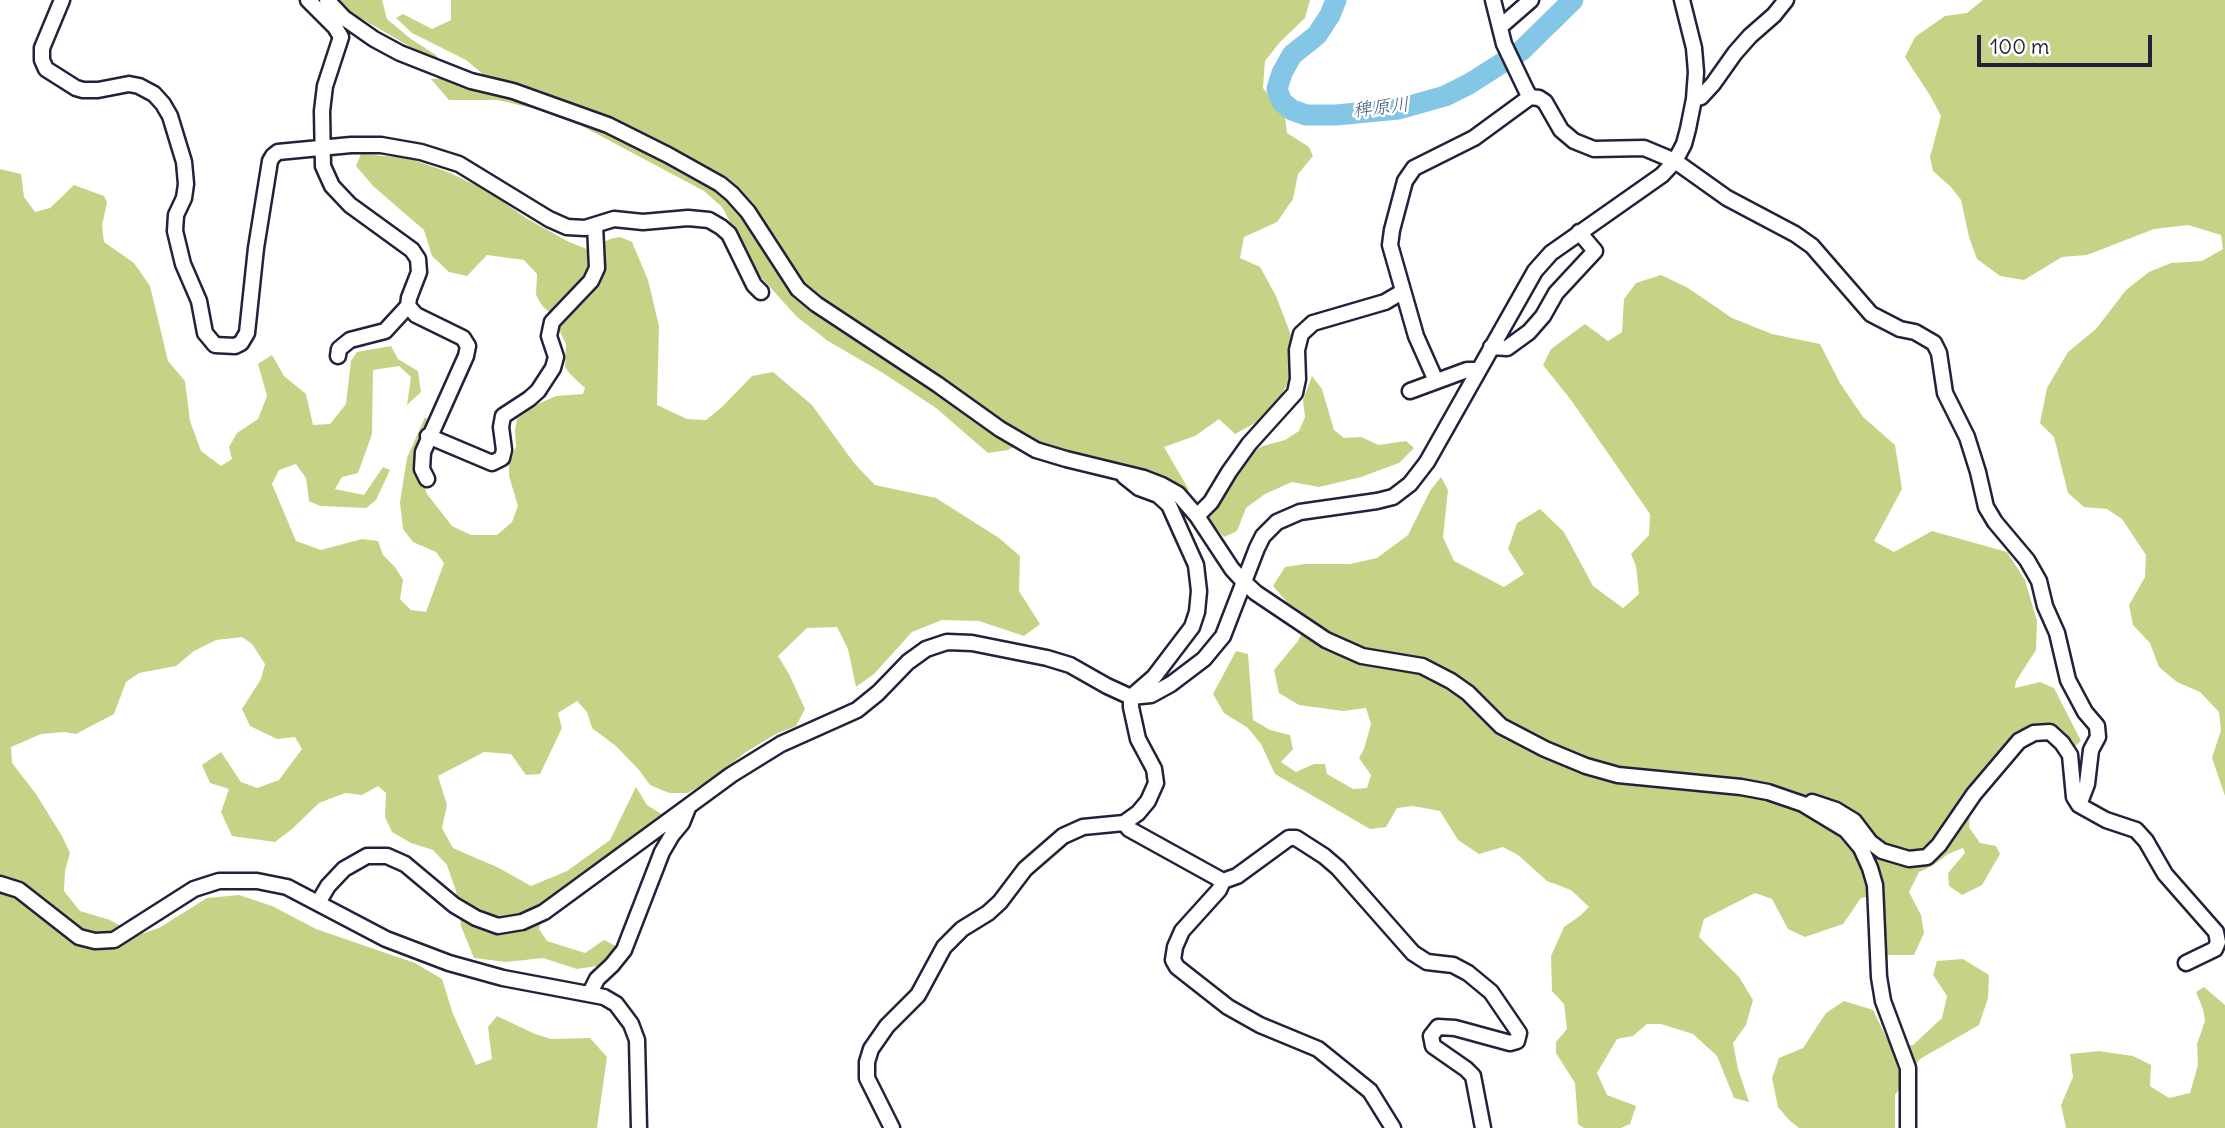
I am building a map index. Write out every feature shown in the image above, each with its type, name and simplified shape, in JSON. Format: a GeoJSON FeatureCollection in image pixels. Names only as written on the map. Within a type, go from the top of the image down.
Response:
{"type":"FeatureCollection","features":[{"type":"Feature","properties":{"kind":"street"},"geometry":{"type":"LineString","coordinates":[[62,0],[42,48],[42,60],[46,69],[83,90],[129,84],[139,86],[154,94],[170,116],[184,162],[186,184],[184,198],[176,215],[175,231],[183,264],[199,301],[205,333],[215,345],[235,346],[241,343],[247,333],[256,248],[270,161],[278,152],[351,145],[381,145],[421,152],[459,164],[566,227],[585,228],[614,219],[643,222],[688,218],[709,220],[729,234],[754,285],[761,292]]}},
{"type":"Feature","properties":{"kind":"street"},"geometry":{"type":"LineString","coordinates":[[308,0],[335,27],[341,37],[325,86],[322,111],[323,166],[332,186],[350,205],[412,250],[418,259],[419,272],[408,306],[385,331],[350,340],[339,349],[338,356]]}},
{"type":"Feature","properties":{"kind":"street"},"geometry":{"type":"LineString","coordinates":[[327,0],[344,18],[400,53],[471,81],[513,91],[608,125],[720,184],[748,212],[798,289],[816,304],[1000,429],[1036,450],[1121,472],[1162,485],[1178,494],[1244,582],[1326,640],[1362,656],[1422,666],[1468,693],[1501,726],[1576,762],[1618,775],[1768,792],[1803,804],[1846,830],[1861,848],[1875,885],[1879,977],[1883,1001],[1908,1068],[1908,1128]]}},
{"type":"Feature","properties":{"kind":"street"},"geometry":{"type":"LineString","coordinates":[[1493,0],[1504,44],[1530,97]]}},
{"type":"Feature","properties":{"kind":"street"},"geometry":{"type":"LineString","coordinates":[[1500,27],[1531,0]]}},
{"type":"Feature","properties":{"kind":"street"},"geometry":{"type":"LineString","coordinates":[[318,903],[328,886],[344,869],[367,856],[387,856],[405,864],[454,905],[476,918],[498,926],[522,922],[544,912],[731,775],[780,744],[857,710],[908,662],[926,649],[947,642],[972,643],[1047,658],[1070,665],[1131,697],[1151,695],[1171,684],[1204,659],[1223,636],[1263,536],[1277,522],[1300,512],[1353,506],[1393,496],[1410,484],[1427,462],[1535,271],[1551,253],[1662,175],[1679,154],[1694,99],[1696,72],[1694,48],[1682,0]]}},
{"type":"Feature","properties":{"kind":"street"},"geometry":{"type":"LineString","coordinates":[[1694,99],[1701,97],[1713,85],[1735,53],[1786,0]]}},
{"type":"Feature","properties":{"kind":"street"},"geometry":{"type":"LineString","coordinates":[[1436,380],[1416,336],[1390,245],[1405,181],[1414,169],[1474,138],[1530,97],[1545,102],[1561,130],[1574,141],[1594,149],[1644,148],[1679,154],[1727,198],[1812,246],[1871,314],[1934,343],[1945,393],[1967,437],[1986,507],[2027,560],[2039,581],[2045,606],[2057,633],[2068,680],[2085,712],[2097,726],[2098,737],[2091,750],[2087,784],[2079,805]]}},
{"type":"Feature","properties":{"kind":"street"},"geometry":{"type":"LineString","coordinates":[[428,436],[492,463],[502,458],[504,450],[500,427],[503,416],[538,391],[556,357],[549,336],[552,322],[591,281],[597,268],[595,225]]}},
{"type":"Feature","properties":{"kind":"street"},"geometry":{"type":"LineString","coordinates":[[1491,347],[1507,348],[1529,332],[1543,316],[1556,293],[1595,251],[1579,232]]}},
{"type":"Feature","properties":{"kind":"street"},"geometry":{"type":"LineString","coordinates":[[1197,516],[1210,502],[1249,444],[1295,393],[1298,379],[1297,350],[1301,334],[1312,323],[1385,302],[1402,292]]}},
{"type":"Feature","properties":{"kind":"street"},"geometry":{"type":"LineString","coordinates":[[408,306],[416,315],[463,338],[468,346],[423,452],[422,469],[427,479]]}},
{"type":"Feature","properties":{"kind":"street"},"geometry":{"type":"LineString","coordinates":[[1409,391],[1467,370],[1479,370]]}},
{"type":"Feature","properties":{"kind":"street"},"geometry":{"type":"LineString","coordinates":[[892,1128],[867,1078],[867,1062],[871,1049],[887,1026],[918,995],[944,947],[962,929],[1000,902],[1025,869],[1063,836],[1083,827],[1124,823],[1148,802],[1156,783],[1154,769],[1138,739],[1131,697],[1154,677],[1192,626],[1197,612],[1199,591],[1196,565],[1169,505],[1158,495],[1139,488],[1121,472]]}},
{"type":"Feature","properties":{"kind":"street"},"geometry":{"type":"LineString","coordinates":[[1803,804],[1814,802],[1836,810],[1854,821],[1870,842],[1882,851],[1909,859],[1927,857],[1939,845],[1974,794],[2019,741],[2034,733],[2050,732],[2070,755],[2074,797],[2079,805],[2092,814],[2136,830],[2146,841],[2165,874],[2216,932],[2218,942],[2215,948],[2186,963]]}},
{"type":"Feature","properties":{"kind":"street"},"geometry":{"type":"LineString","coordinates":[[590,993],[597,979],[624,950],[662,852],[682,823],[688,807]]}},
{"type":"Feature","properties":{"kind":"street"},"geometry":{"type":"LineString","coordinates":[[1124,823],[1129,829],[1223,881]]}},
{"type":"Feature","properties":{"kind":"street"},"geometry":{"type":"LineString","coordinates":[[1393,1128],[1370,1091],[1318,1049],[1260,1025],[1228,1007],[1177,967],[1173,960],[1182,931],[1219,890],[1223,881],[1237,876],[1289,838],[1296,838],[1338,868],[1413,953],[1427,962],[1453,965],[1468,972],[1491,992],[1519,1033],[1517,1041],[1510,1042],[1455,1028],[1438,1027],[1431,1036],[1433,1046],[1473,1076],[1483,1128]]}},
{"type":"Feature","properties":{"kind":"street"},"geometry":{"type":"LineString","coordinates":[[0,884],[19,890],[79,937],[95,941],[114,940],[194,889],[219,881],[257,881],[287,887],[386,939],[449,963],[503,978],[604,997],[616,1004],[631,1024],[637,1040],[639,1128]]}},
{"type":"Feature","properties":{"kind":"green space"},"geometry":{"type":"Polygon","coordinates":[[[337,0],[382,0],[387,19],[436,55],[442,63],[350,12],[337,0]]]}},
{"type":"Feature","properties":{"kind":"green space"},"geometry":{"type":"Polygon","coordinates":[[[451,0],[1310,0],[1305,18],[1265,61],[1263,88],[1285,116],[1287,133],[1309,147],[1313,156],[1298,174],[1293,199],[1277,222],[1244,237],[1240,258],[1260,267],[1276,296],[1292,338],[1290,379],[1279,399],[1257,422],[1235,434],[1219,419],[1195,436],[1164,447],[1189,490],[1185,495],[1029,439],[1008,450],[988,453],[936,408],[828,341],[797,317],[758,274],[722,207],[704,191],[580,125],[536,109],[498,100],[449,100],[431,79],[445,78],[481,91],[484,75],[466,60],[412,33],[396,18],[403,14],[432,29],[451,20],[451,0]]]}},
{"type":"Feature","properties":{"kind":"green space"},"geometry":{"type":"Polygon","coordinates":[[[1983,0],[2225,0],[2225,796],[2212,758],[2221,730],[2219,712],[2200,692],[2177,682],[2159,667],[2150,643],[2133,625],[2129,605],[2145,577],[2146,555],[2122,519],[2107,509],[2084,507],[2068,493],[2054,437],[2040,423],[2047,388],[2068,352],[2096,329],[2126,290],[2149,272],[2171,263],[2202,261],[2223,249],[2221,235],[2188,225],[2154,229],[2087,255],[2062,257],[2024,280],[2000,276],[1977,259],[1961,200],[1933,171],[1930,157],[1941,116],[1905,57],[1915,37],[1945,16],[1967,13],[1983,0]]]}},
{"type":"Feature","properties":{"kind":"green space"},"geometry":{"type":"Polygon","coordinates":[[[361,154],[408,158],[448,172],[488,191],[526,218],[589,250],[620,237],[632,242],[648,280],[659,326],[657,405],[687,419],[706,420],[752,376],[773,372],[812,405],[854,463],[875,485],[936,498],[999,538],[1020,556],[1019,591],[1040,624],[1024,636],[979,621],[942,620],[912,632],[874,674],[856,687],[848,649],[837,627],[807,628],[778,656],[805,709],[796,726],[776,734],[746,752],[716,776],[688,793],[669,793],[650,785],[616,746],[592,728],[587,712],[577,701],[558,713],[562,728],[540,774],[526,775],[511,754],[484,752],[438,776],[447,805],[442,828],[453,848],[499,868],[531,886],[567,871],[610,840],[636,787],[647,805],[663,815],[576,877],[545,904],[539,929],[547,941],[585,953],[604,940],[618,947],[597,966],[577,969],[543,958],[506,962],[474,958],[461,926],[456,891],[447,865],[433,850],[411,843],[392,832],[385,817],[386,793],[378,786],[362,795],[345,793],[319,803],[275,842],[232,836],[221,812],[229,789],[210,783],[202,765],[221,752],[241,782],[257,788],[279,780],[302,749],[295,737],[277,739],[250,726],[242,709],[261,679],[265,664],[252,644],[242,637],[216,640],[194,651],[176,666],[139,673],[126,682],[114,714],[76,734],[41,734],[11,747],[12,763],[36,794],[70,853],[65,871],[64,891],[80,911],[110,920],[138,935],[159,928],[207,898],[239,895],[272,906],[316,929],[415,963],[442,979],[453,1014],[476,1065],[492,1059],[488,1027],[497,1016],[551,1039],[590,1038],[607,1057],[597,1128],[0,1128],[0,169],[21,174],[24,197],[35,212],[50,208],[74,185],[104,196],[107,202],[102,226],[104,242],[134,263],[150,286],[168,361],[185,381],[190,421],[201,451],[221,466],[232,459],[229,447],[237,433],[258,419],[267,396],[258,364],[272,355],[284,376],[306,394],[313,425],[330,424],[346,404],[351,361],[357,352],[391,346],[398,359],[418,371],[421,392],[407,405],[411,377],[399,366],[373,370],[372,434],[358,473],[342,477],[335,489],[364,495],[383,467],[390,470],[376,500],[366,508],[320,506],[309,501],[306,478],[296,464],[279,470],[272,484],[296,541],[321,550],[362,539],[378,541],[383,555],[403,580],[400,599],[411,610],[426,612],[444,563],[436,552],[413,542],[403,529],[400,502],[407,458],[425,417],[430,422],[419,469],[427,494],[452,526],[471,535],[497,535],[512,522],[518,506],[509,476],[509,464],[516,447],[517,419],[538,404],[556,396],[583,394],[585,388],[565,367],[566,344],[551,313],[543,307],[536,295],[537,274],[524,260],[487,255],[467,276],[449,272],[432,256],[424,230],[373,186],[356,166],[361,154]]]}},
{"type":"Feature","properties":{"kind":"green space"},"geometry":{"type":"Polygon","coordinates":[[[1661,275],[1688,288],[1732,318],[1772,334],[1820,344],[1840,383],[1863,417],[1895,445],[1902,489],[1874,541],[1894,552],[1932,531],[2007,552],[2025,580],[2037,621],[2036,650],[2016,681],[2015,688],[2040,682],[2054,688],[2081,741],[2073,748],[2028,729],[1970,811],[1969,827],[1980,843],[1996,846],[2000,854],[1982,885],[1962,895],[1949,886],[1948,873],[1965,853],[1963,848],[1919,872],[1909,892],[1921,915],[1924,933],[1914,955],[1887,955],[1884,950],[1885,901],[1881,894],[1861,898],[1843,924],[1805,937],[1788,929],[1772,899],[1755,893],[1704,919],[1699,937],[1739,977],[1753,1000],[1746,1025],[1733,1043],[1749,1102],[1734,1098],[1717,1056],[1693,1034],[1661,1024],[1647,1024],[1633,1036],[1617,1039],[1597,1073],[1607,1095],[1636,1106],[1630,1124],[1621,1128],[1584,1128],[1578,1124],[1575,1083],[1556,1053],[1556,1042],[1567,1029],[1564,1004],[1552,991],[1551,956],[1564,927],[1589,907],[1571,890],[1547,881],[1518,855],[1503,847],[1479,854],[1458,840],[1440,811],[1413,806],[1397,808],[1386,827],[1370,829],[1275,774],[1261,744],[1248,728],[1224,713],[1213,694],[1236,651],[1248,654],[1253,720],[1270,730],[1290,735],[1293,749],[1281,762],[1296,772],[1314,764],[1325,764],[1327,774],[1353,789],[1367,788],[1371,775],[1359,758],[1371,724],[1366,708],[1343,711],[1299,705],[1279,693],[1274,670],[1298,641],[1309,617],[1287,602],[1273,586],[1285,567],[1350,564],[1377,558],[1408,535],[1430,491],[1441,477],[1448,490],[1443,537],[1454,561],[1504,587],[1524,574],[1508,549],[1517,523],[1540,509],[1564,532],[1593,586],[1623,608],[1639,594],[1636,566],[1631,554],[1649,535],[1650,514],[1571,400],[1543,365],[1551,349],[1585,324],[1608,341],[1622,332],[1624,299],[1636,283],[1661,275]]]}},
{"type":"Feature","properties":{"kind":"green space"},"geometry":{"type":"Polygon","coordinates":[[[1312,376],[1322,389],[1334,430],[1344,438],[1361,437],[1379,445],[1406,441],[1414,448],[1399,463],[1361,477],[1319,487],[1292,482],[1265,494],[1246,508],[1237,531],[1224,537],[1208,519],[1232,474],[1248,454],[1263,446],[1285,440],[1299,431],[1305,417],[1303,400],[1312,376]]]}},
{"type":"Feature","properties":{"kind":"green space"},"geometry":{"type":"Polygon","coordinates":[[[1963,959],[1989,975],[1988,998],[1979,1025],[1920,1059],[1895,1095],[1895,1128],[1799,1128],[1789,1120],[1778,1107],[1772,1078],[1779,1058],[1803,1048],[1826,1013],[1844,1001],[1873,1010],[1891,1047],[1913,1045],[1942,1018],[1947,996],[1933,975],[1937,961],[1963,959]]]}},
{"type":"Feature","properties":{"kind":"green space"},"geometry":{"type":"Polygon","coordinates":[[[2204,987],[2225,1005],[2225,1128],[2066,1128],[2061,1105],[2073,1077],[2070,1054],[2099,1051],[2133,1056],[2151,1065],[2150,1086],[2169,1098],[2190,1093],[2198,1065],[2197,1044],[2205,1021],[2196,992],[2204,987]]]}},
{"type":"Feature","properties":{"kind":"waterway","name":"稗原川"},"geometry":{"type":"LineString","coordinates":[[1336,0],[1317,35],[1292,55],[1277,89],[1282,102],[1292,110],[1306,115],[1399,109],[1445,96],[1521,51],[1573,0]]}}]}
